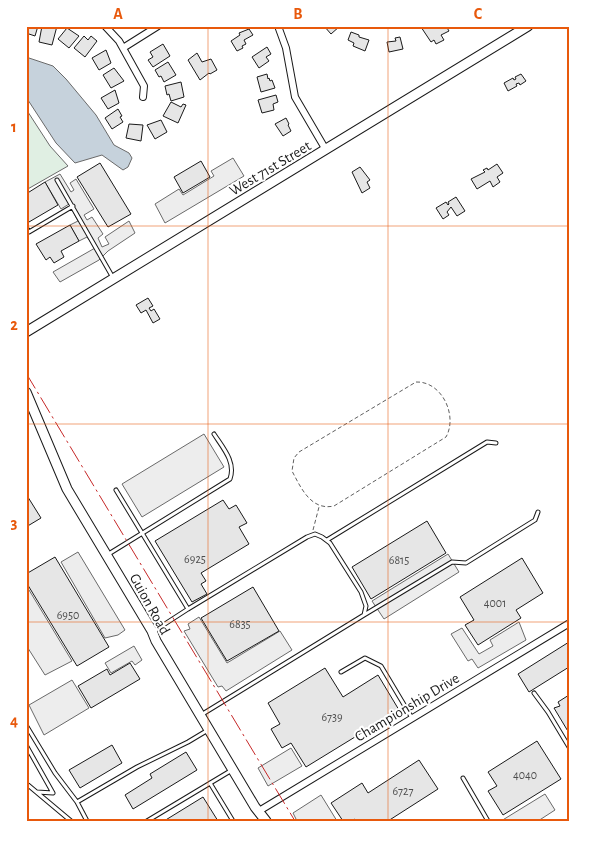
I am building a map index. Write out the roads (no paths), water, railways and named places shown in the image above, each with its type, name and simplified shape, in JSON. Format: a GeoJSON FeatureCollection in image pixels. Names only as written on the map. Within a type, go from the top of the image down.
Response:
{"type":"FeatureCollection","features":[{"type":"Feature","properties":{"kind":"main road","name":"West 71st Street"},"geometry":{"type":"LineString","coordinates":[[26,332],[528,26]]}},
{"type":"Feature","properties":{"kind":"main road","name":"Guion Road"},"geometry":{"type":"LineString","coordinates":[[26,392],[62,478],[200,716],[266,821]]}},
{"type":"Feature","properties":{"kind":"street"},"geometry":{"type":"LineString","coordinates":[[105,26],[123,48],[144,86],[143,97]]}},
{"type":"Feature","properties":{"kind":"street"},"geometry":{"type":"LineString","coordinates":[[123,48],[158,26]]}},
{"type":"Feature","properties":{"kind":"street"},"geometry":{"type":"LineString","coordinates":[[278,26],[286,48],[295,97],[326,150]]}},
{"type":"Feature","properties":{"kind":"street","name":"Championship Drive"},"geometry":{"type":"LineString","coordinates":[[258,811],[568,624]]}},
{"type":"Feature","properties":{"kind":"lane"},"geometry":{"type":"LineString","coordinates":[[56,180],[73,206],[114,279]]}},
{"type":"Feature","properties":{"kind":"lane"},"geometry":{"type":"LineString","coordinates":[[26,227],[29,232],[73,206]]}},
{"type":"Feature","properties":{"kind":"lane"},"geometry":{"type":"LineString","coordinates":[[107,555],[230,479],[232,472],[230,460],[214,434]]}},
{"type":"Feature","properties":{"kind":"lane"},"geometry":{"type":"LineString","coordinates":[[327,540],[487,442],[496,443]]}},
{"type":"Feature","properties":{"kind":"lane"},"geometry":{"type":"LineString","coordinates":[[116,490],[188,608]]}},
{"type":"Feature","properties":{"kind":"lane"},"geometry":{"type":"LineString","coordinates":[[200,716],[452,562],[466,563],[535,520],[538,512]]}},
{"type":"Feature","properties":{"kind":"lane"},"geometry":{"type":"LineString","coordinates":[[152,632],[188,608],[311,535],[316,534],[330,543],[361,592],[366,606],[364,615]]}},
{"type":"Feature","properties":{"kind":"lane"},"geometry":{"type":"LineString","coordinates":[[341,672],[365,658],[380,666],[412,718]]}},
{"type":"Feature","properties":{"kind":"lane"},"geometry":{"type":"LineString","coordinates":[[534,694],[548,712],[569,747]]}},
{"type":"Feature","properties":{"kind":"lane"},"geometry":{"type":"LineString","coordinates":[[26,725],[55,773],[77,802],[88,821]]}},
{"type":"Feature","properties":{"kind":"lane"},"geometry":{"type":"LineString","coordinates":[[77,802],[137,767],[209,730]]}},
{"type":"Feature","properties":{"kind":"lane"},"geometry":{"type":"LineString","coordinates":[[26,745],[53,793],[37,792]]}},
{"type":"Feature","properties":{"kind":"lane"},"geometry":{"type":"LineString","coordinates":[[147,821],[233,770]]}},
{"type":"Feature","properties":{"kind":"lane"},"geometry":{"type":"LineString","coordinates":[[463,778],[488,821]]}},
{"type":"Feature","properties":{"kind":"lane"},"geometry":{"type":"LineString","coordinates":[[210,783],[233,821]]}},
{"type":"Feature","properties":{"kind":"lane"},"geometry":{"type":"LineString","coordinates":[[26,786],[28,785],[71,821]]}}]}
